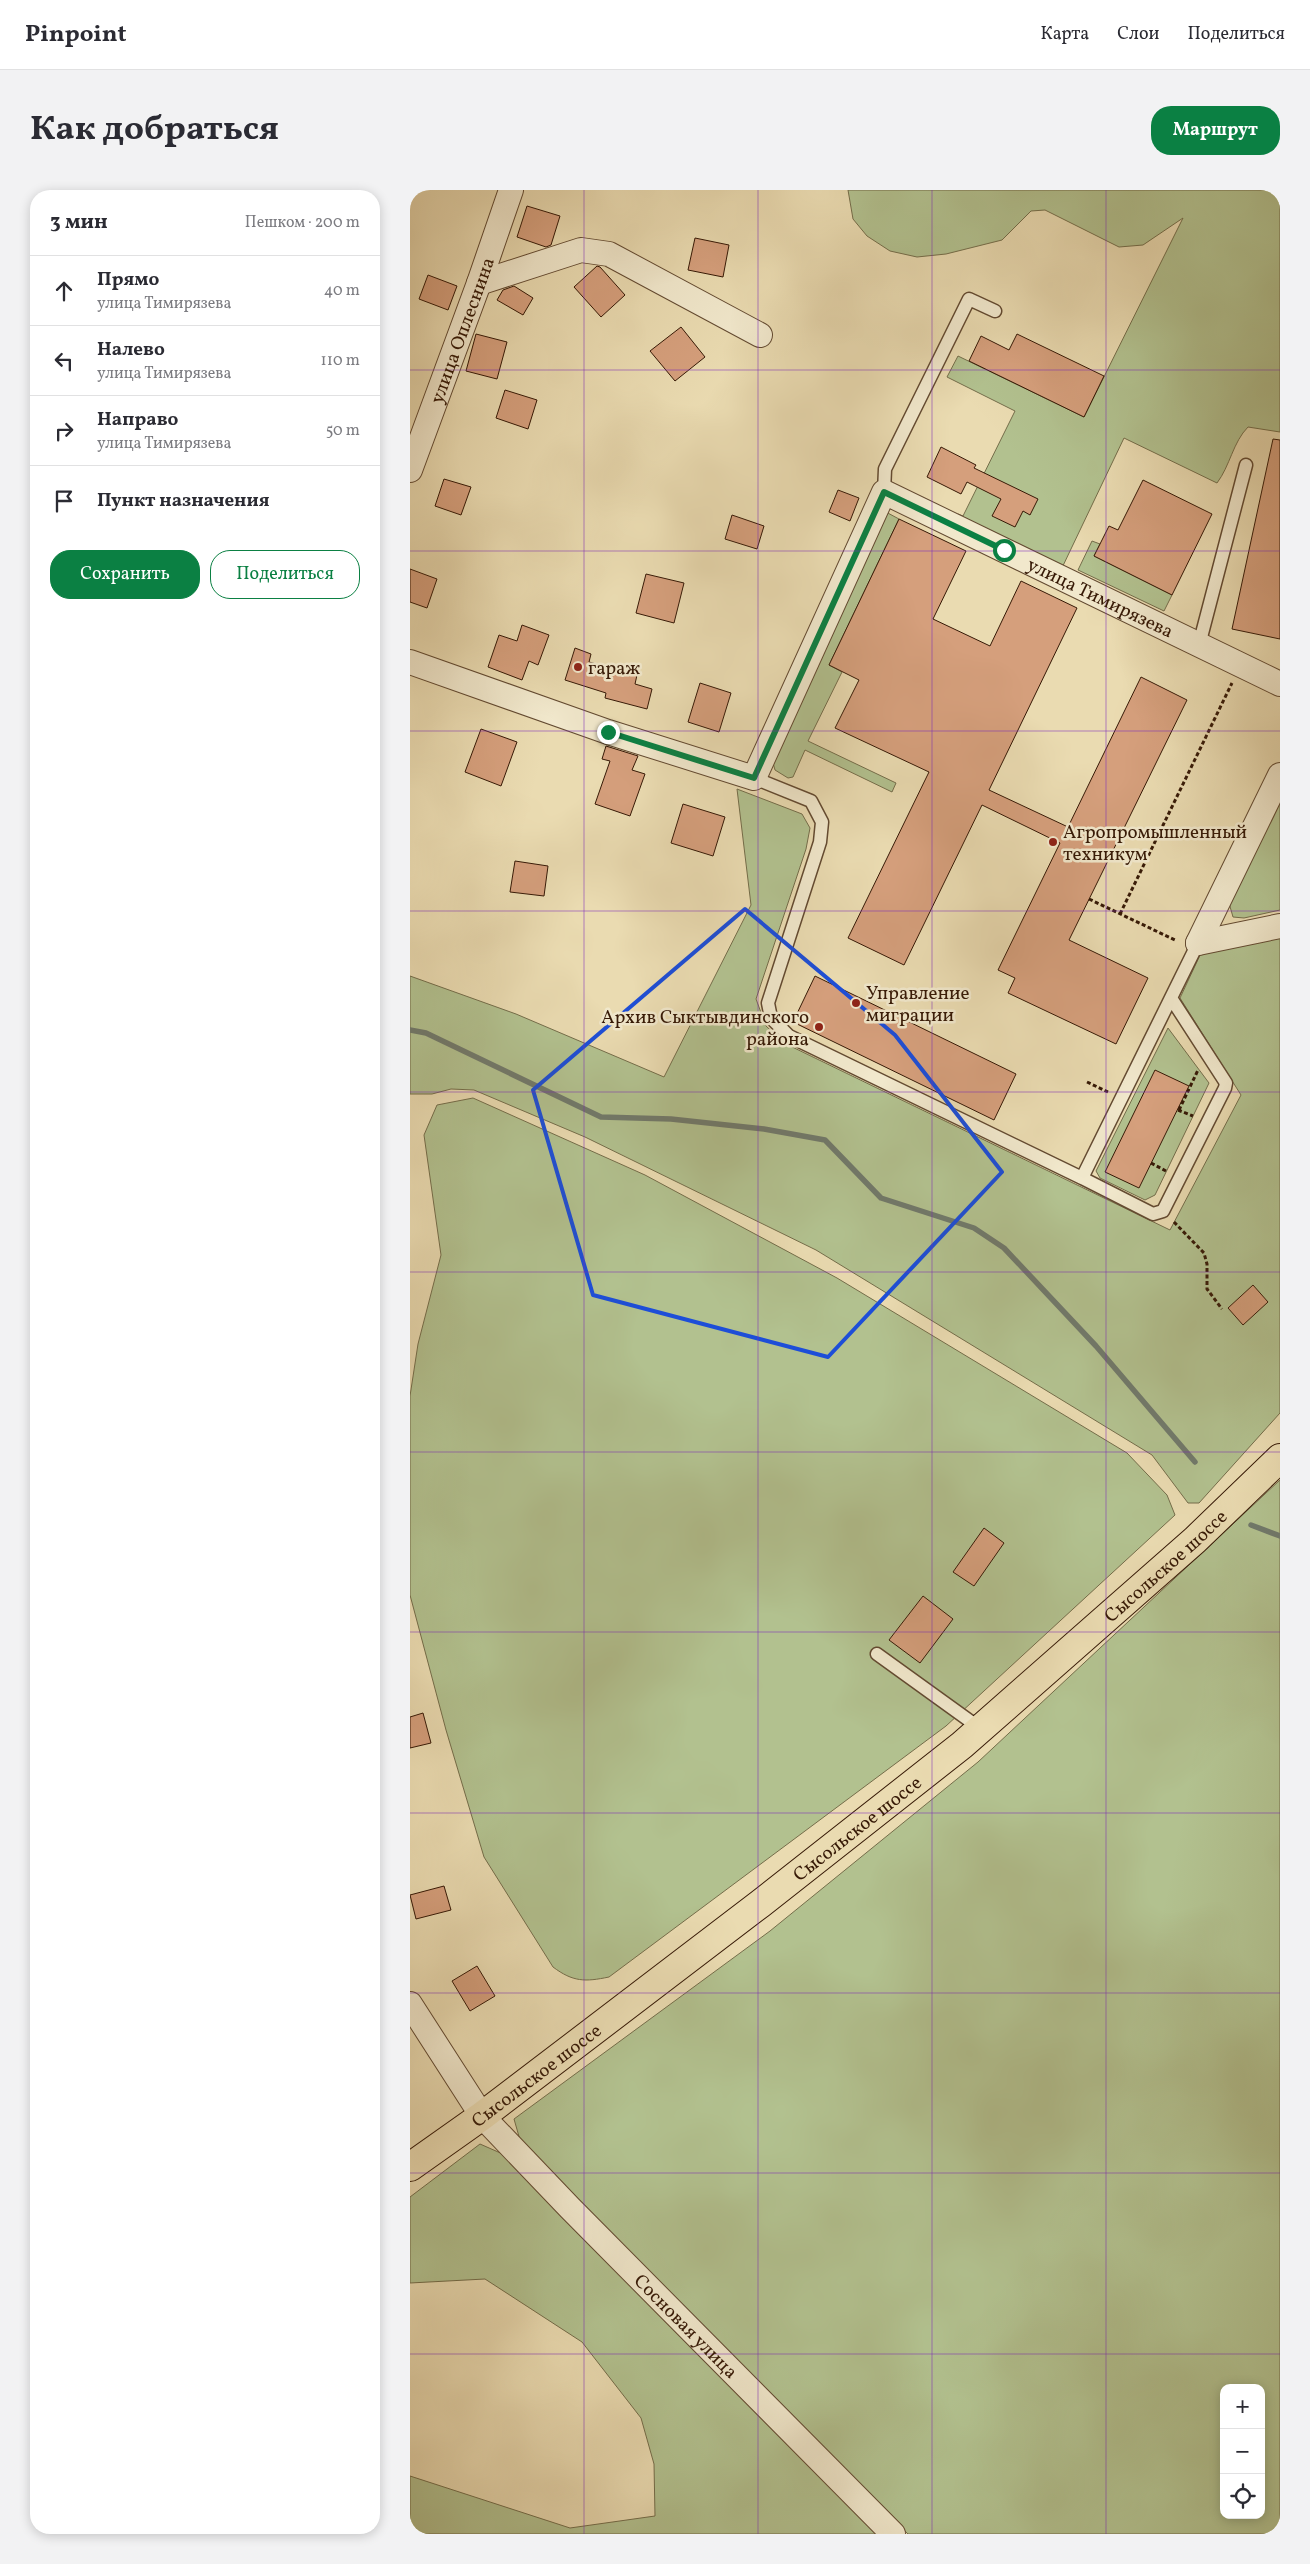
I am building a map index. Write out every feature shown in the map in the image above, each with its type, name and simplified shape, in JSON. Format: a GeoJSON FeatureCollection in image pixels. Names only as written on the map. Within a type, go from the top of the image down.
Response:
{"type":"FeatureCollection","features":[{"type":"Feature","properties":{"kind":"highway","name":"Сысольское шоссе"},"geometry":{"type":"LineString","coordinates":[[410,2167],[482,2116],[760,1904],[981,1729],[1195,1540],[1280,1458]]}},
{"type":"Feature","properties":{"kind":"street","name":"улица Оплеснина"},"geometry":{"type":"LineString","coordinates":[[410,470],[480,283],[511,190]]}},
{"type":"Feature","properties":{"kind":"street"},"geometry":{"type":"LineString","coordinates":[[480,283],[581,250],[609,254],[760,335]]}},
{"type":"Feature","properties":{"kind":"street"},"geometry":{"type":"LineString","coordinates":[[410,662],[608,732],[754,778],[884,492]]}},
{"type":"Feature","properties":{"kind":"street","name":"улица Тимирязева"},"geometry":{"type":"LineString","coordinates":[[884,492],[1280,684]]}},
{"type":"Feature","properties":{"kind":"street"},"geometry":{"type":"LineString","coordinates":[[1190,944],[1280,774]]}},
{"type":"Feature","properties":{"kind":"street"},"geometry":{"type":"LineString","coordinates":[[1190,944],[1280,926]]}},
{"type":"Feature","properties":{"kind":"street","name":"Сосновая улица"},"geometry":{"type":"LineString","coordinates":[[410,2004],[482,2116],[570,2208],[893,2534]]}},
{"type":"Feature","properties":{"kind":"lane"},"geometry":{"type":"LineString","coordinates":[[884,492],[885,470],[969,299],[995,311]]}},
{"type":"Feature","properties":{"kind":"lane"},"geometry":{"type":"LineString","coordinates":[[1199,645],[1246,465]]}},
{"type":"Feature","properties":{"kind":"lane"},"geometry":{"type":"LineString","coordinates":[[754,778],[811,801],[822,822],[820,842],[768,1002],[771,1018],[789,1036],[1153,1214],[1163,1211],[1226,1083],[1171,998]]}},
{"type":"Feature","properties":{"kind":"lane"},"geometry":{"type":"LineString","coordinates":[[1082,1178],[1171,998],[1190,944]]}},
{"type":"Feature","properties":{"kind":"lane"},"geometry":{"type":"LineString","coordinates":[[877,1654],[981,1729]]}},
{"type":"Feature","properties":{"kind":"path"},"geometry":{"type":"LineString","coordinates":[[1120,914],[1233,681]]}},
{"type":"Feature","properties":{"kind":"path"},"geometry":{"type":"LineString","coordinates":[[1089,899],[1190,944]]}},
{"type":"Feature","properties":{"kind":"path"},"geometry":{"type":"LineString","coordinates":[[1179,1110],[1206,1053]]}},
{"type":"Feature","properties":{"kind":"path"},"geometry":{"type":"LineString","coordinates":[[1087,1082],[1122,1099]]}},
{"type":"Feature","properties":{"kind":"path"},"geometry":{"type":"LineString","coordinates":[[1163,1211],[1204,1253],[1207,1264],[1207,1289],[1222,1308]]}},
{"type":"Feature","properties":{"kind":"highlighted area"},"geometry":{"type":"Polygon","coordinates":[[[745,909],[895,1035],[1002,1172],[828,1357],[593,1295],[533,1090],[745,909]]]}},
{"type":"Feature","properties":{"kind":"green space"},"geometry":{"type":"Polygon","coordinates":[[[848,190],[1280,190],[1280,432],[1248,427],[1239,440],[1217,483],[1124,438],[1060,572],[954,521],[958,514],[963,516],[1015,411],[947,377],[958,356],[1084,417],[1183,218],[1143,245],[1119,247],[1045,210],[1031,211],[1002,240],[946,254],[917,257],[890,251],[867,236],[853,219],[848,190]]]}},
{"type":"Feature","properties":{"kind":"green space"},"geometry":{"type":"Polygon","coordinates":[[[884,511],[899,519],[829,665],[842,672],[808,741],[896,783],[892,792],[805,750],[793,777],[788,778],[775,770],[772,759],[884,511]]]}},
{"type":"Feature","properties":{"kind":"green space"},"geometry":{"type":"Polygon","coordinates":[[[1092,541],[1100,544],[1094,556],[1172,595],[1164,611],[1078,570],[1092,541]]]}},
{"type":"Feature","properties":{"kind":"green space"},"geometry":{"type":"Polygon","coordinates":[[[737,789],[802,814],[810,828],[806,849],[756,999],[766,1026],[784,1043],[1170,1230],[1241,1095],[1180,998],[1201,953],[1280,936],[1280,1413],[1199,1503],[1188,1503],[1152,1455],[816,1250],[585,1137],[474,1090],[451,1089],[432,1094],[410,1094],[410,976],[516,1014],[664,1077],[751,905],[737,789]]]}},
{"type":"Feature","properties":{"kind":"green space"},"geometry":{"type":"Polygon","coordinates":[[[1280,795],[1280,910],[1244,918],[1233,917],[1229,903],[1280,795]]]}},
{"type":"Feature","properties":{"kind":"green space"},"geometry":{"type":"Polygon","coordinates":[[[1168,1028],[1209,1083],[1155,1195],[1145,1200],[1100,1178],[1096,1171],[1168,1028]]]}},
{"type":"Feature","properties":{"kind":"green space"},"geometry":{"type":"Polygon","coordinates":[[[473,1098],[645,1175],[837,1278],[1127,1453],[1167,1495],[1175,1515],[946,1726],[609,1977],[601,1979],[580,1980],[567,1976],[553,1967],[484,1857],[446,1730],[410,1595],[410,1396],[418,1344],[441,1255],[424,1135],[437,1105],[473,1098]]]}},
{"type":"Feature","properties":{"kind":"green space"},"geometry":{"type":"Polygon","coordinates":[[[1280,1480],[1280,2534],[908,2534],[520,2140],[514,2119],[770,1931],[978,1762],[1280,1480]]]}},
{"type":"Feature","properties":{"kind":"green space"},"geometry":{"type":"Polygon","coordinates":[[[480,2144],[505,2155],[879,2534],[410,2534],[410,2476],[570,2528],[655,2516],[654,2464],[641,2418],[582,2342],[485,2279],[410,2283],[410,2197],[480,2144]]]}},
{"type":"Feature","properties":{"kind":"building"},"geometry":{"type":"Polygon","coordinates":[[[527,206],[560,216],[551,245],[546,247],[517,237],[527,206]]]}},
{"type":"Feature","properties":{"kind":"building"},"geometry":{"type":"Polygon","coordinates":[[[695,238],[729,245],[723,277],[688,270],[695,238]]]}},
{"type":"Feature","properties":{"kind":"building"},"geometry":{"type":"Polygon","coordinates":[[[597,266],[625,295],[601,317],[574,287],[597,266]]]}},
{"type":"Feature","properties":{"kind":"building"},"geometry":{"type":"Polygon","coordinates":[[[428,275],[457,286],[448,310],[419,299],[428,275]]]}},
{"type":"Feature","properties":{"kind":"building"},"geometry":{"type":"Polygon","coordinates":[[[514,286],[533,298],[523,315],[497,300],[503,290],[514,286]]]}},
{"type":"Feature","properties":{"kind":"building"},"geometry":{"type":"Polygon","coordinates":[[[681,327],[705,357],[675,381],[650,351],[681,327]]]}},
{"type":"Feature","properties":{"kind":"building"},"geometry":{"type":"Polygon","coordinates":[[[476,334],[507,342],[497,379],[466,371],[476,334]]]}},
{"type":"Feature","properties":{"kind":"building"},"geometry":{"type":"Polygon","coordinates":[[[1017,334],[1104,376],[1084,417],[969,361],[981,336],[1009,350],[1017,334]]]}},
{"type":"Feature","properties":{"kind":"building"},"geometry":{"type":"Polygon","coordinates":[[[505,390],[537,400],[528,429],[496,418],[505,390]]]}},
{"type":"Feature","properties":{"kind":"building"},"geometry":{"type":"Polygon","coordinates":[[[1273,439],[1280,440],[1280,639],[1232,629],[1273,439]]]}},
{"type":"Feature","properties":{"kind":"building"},"geometry":{"type":"Polygon","coordinates":[[[941,447],[976,465],[974,468],[1038,499],[1030,515],[1023,511],[1015,527],[992,516],[1001,499],[967,482],[961,494],[927,477],[941,447]]]}},
{"type":"Feature","properties":{"kind":"building"},"geometry":{"type":"Polygon","coordinates":[[[444,479],[471,487],[461,515],[435,506],[444,479]]]}},
{"type":"Feature","properties":{"kind":"building"},"geometry":{"type":"Polygon","coordinates":[[[1143,480],[1212,514],[1172,595],[1094,556],[1109,526],[1118,530],[1143,480]]]}},
{"type":"Feature","properties":{"kind":"building"},"geometry":{"type":"Polygon","coordinates":[[[838,490],[859,498],[850,521],[829,512],[838,490]]]}},
{"type":"Feature","properties":{"kind":"building"},"geometry":{"type":"Polygon","coordinates":[[[732,515],[764,526],[757,549],[725,539],[732,515]]]}},
{"type":"Feature","properties":{"kind":"building"},"geometry":{"type":"Polygon","coordinates":[[[899,519],[966,551],[933,619],[990,646],[1021,581],[1077,608],[989,790],[1068,827],[1141,677],[1187,700],[1069,940],[1148,978],[1116,1044],[1008,993],[1015,978],[998,970],[1060,843],[982,805],[904,965],[848,938],[929,772],[835,728],[859,680],[829,665],[899,519]]]}},
{"type":"Feature","properties":{"kind":"building"},"geometry":{"type":"Polygon","coordinates":[[[410,569],[437,579],[427,608],[410,602],[410,569]]]}},
{"type":"Feature","properties":{"kind":"building"},"geometry":{"type":"Polygon","coordinates":[[[646,574],[684,583],[674,623],[636,613],[646,574]]]}},
{"type":"Feature","properties":{"kind":"building"},"geometry":{"type":"Polygon","coordinates":[[[522,625],[549,635],[538,665],[529,661],[522,680],[488,667],[499,635],[517,641],[522,625]]]}},
{"type":"Feature","properties":{"kind":"building"},"geometry":{"type":"Polygon","coordinates":[[[575,648],[591,654],[589,662],[637,675],[635,684],[652,689],[647,709],[605,698],[606,693],[565,680],[575,648]]]}},
{"type":"Feature","properties":{"kind":"building"},"geometry":{"type":"Polygon","coordinates":[[[700,683],[731,693],[719,732],[688,722],[700,683]]]}},
{"type":"Feature","properties":{"kind":"building"},"geometry":{"type":"Polygon","coordinates":[[[481,729],[517,742],[501,786],[465,772],[481,729]]]}},
{"type":"Feature","properties":{"kind":"building"},"geometry":{"type":"Polygon","coordinates":[[[606,746],[638,756],[632,770],[645,774],[630,816],[595,804],[610,761],[602,759],[606,746]]]}},
{"type":"Feature","properties":{"kind":"building"},"geometry":{"type":"Polygon","coordinates":[[[683,804],[725,817],[713,856],[671,843],[683,804]]]}},
{"type":"Feature","properties":{"kind":"building"},"geometry":{"type":"Polygon","coordinates":[[[515,861],[548,866],[544,896],[510,892],[515,861]]]}},
{"type":"Feature","properties":{"kind":"building"},"geometry":{"type":"Polygon","coordinates":[[[815,976],[1016,1074],[994,1120],[793,1022],[815,976]]]}},
{"type":"Feature","properties":{"kind":"building"},"geometry":{"type":"Polygon","coordinates":[[[1155,1070],[1189,1086],[1139,1188],[1105,1172],[1155,1070]]]}},
{"type":"Feature","properties":{"kind":"building"},"geometry":{"type":"Polygon","coordinates":[[[1253,1285],[1268,1302],[1243,1325],[1228,1308],[1253,1285]]]}},
{"type":"Feature","properties":{"kind":"building"},"geometry":{"type":"Polygon","coordinates":[[[984,1528],[1004,1543],[974,1586],[953,1572],[984,1528]]]}},
{"type":"Feature","properties":{"kind":"building"},"geometry":{"type":"Polygon","coordinates":[[[923,1596],[953,1619],[920,1663],[889,1640],[923,1596]]]}},
{"type":"Feature","properties":{"kind":"building"},"geometry":{"type":"Polygon","coordinates":[[[423,1713],[431,1743],[410,1748],[410,1717],[423,1713]]]}},
{"type":"Feature","properties":{"kind":"building"},"geometry":{"type":"Polygon","coordinates":[[[444,1886],[451,1910],[416,1919],[410,1895],[444,1886]]]}},
{"type":"Feature","properties":{"kind":"building"},"geometry":{"type":"Polygon","coordinates":[[[477,1966],[495,1996],[470,2011],[452,1981],[477,1966]]]}},
{"type":"Feature","properties":{"kind":"waterway"},"geometry":{"type":"LineString","coordinates":[[410,1030],[426,1033],[601,1117],[671,1119],[764,1129],[825,1140],[881,1198],[974,1228],[1004,1248],[1096,1346],[1195,1462]]}},
{"type":"Feature","properties":{"kind":"waterway"},"geometry":{"type":"LineString","coordinates":[[1251,1525],[1280,1536]]}},
{"type":"Feature","properties":{"kind":"place","name":"гараж"},"geometry":{"type":"Point","coordinates":[578,667]}},
{"type":"Feature","properties":{"kind":"place","name":"Агропромышленный техникум"},"geometry":{"type":"Point","coordinates":[1053,842]}},
{"type":"Feature","properties":{"kind":"place","name":"Управление миграции"},"geometry":{"type":"Point","coordinates":[856,1003]}},
{"type":"Feature","properties":{"kind":"place","name":"Архив Сыктывдинского района"},"geometry":{"type":"Point","coordinates":[819,1027]}},
{"type":"Feature","properties":{"kind":"route"},"geometry":{"type":"LineString","coordinates":[[608,732],[754,778],[884,492],[1004,550]]}}]}
